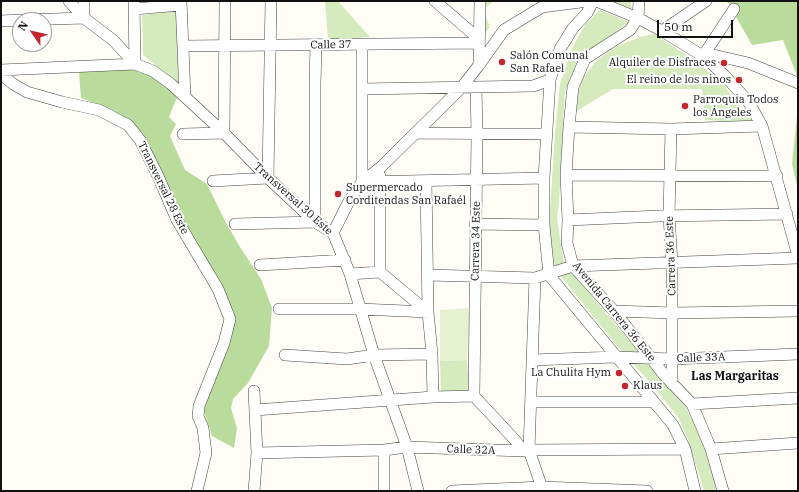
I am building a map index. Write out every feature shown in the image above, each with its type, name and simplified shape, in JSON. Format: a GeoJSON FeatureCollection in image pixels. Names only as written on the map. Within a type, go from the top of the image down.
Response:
{"type":"FeatureCollection","features":[{"type":"Feature","properties":{"kind":"street","name":"Transversal 30 Este"},"geometry":{"type":"LineString","coordinates":[[69,1],[84,18],[113,40],[135,64],[153,71],[171,84],[224,133],[268,178],[315,222],[333,233],[350,274],[374,355],[407,447],[418,491]]}},
{"type":"Feature","properties":{"kind":"street"},"geometry":{"type":"LineString","coordinates":[[52,19],[84,18],[84,1]]}},
{"type":"Feature","properties":{"kind":"street"},"geometry":{"type":"LineString","coordinates":[[183,134],[224,133],[225,1]]}},
{"type":"Feature","properties":{"kind":"street"},"geometry":{"type":"LineString","coordinates":[[213,181],[268,178],[271,1]]}},
{"type":"Feature","properties":{"kind":"street"},"geometry":{"type":"LineString","coordinates":[[435,1],[479,41]]}},
{"type":"Feature","properties":{"kind":"street"},"geometry":{"type":"LineString","coordinates":[[479,65],[480,1]]}},
{"type":"Feature","properties":{"kind":"street"},"geometry":{"type":"LineString","coordinates":[[333,233],[348,203],[362,182],[381,167],[462,87],[504,30],[542,7],[588,1]]}},
{"type":"Feature","properties":{"kind":"street"},"geometry":{"type":"LineString","coordinates":[[428,275],[535,278],[549,275],[573,266],[798,257],[777,176],[762,126],[748,101],[704,55],[638,18],[595,1],[587,13],[572,28],[560,49],[550,80],[544,178],[544,225],[549,275],[673,425],[685,449],[695,491]]}},
{"type":"Feature","properties":{"kind":"street"},"geometry":{"type":"LineString","coordinates":[[638,18],[639,1]]}},
{"type":"Feature","properties":{"kind":"street"},"geometry":{"type":"LineString","coordinates":[[662,31],[706,1]]}},
{"type":"Feature","properties":{"kind":"street"},"geometry":{"type":"LineString","coordinates":[[1,70],[135,64],[134,5],[181,3],[184,96]]}},
{"type":"Feature","properties":{"kind":"street"},"geometry":{"type":"LineString","coordinates":[[704,55],[734,9]]}},
{"type":"Feature","properties":{"kind":"street","name":"Avenida Carrera 36 Este"},"geometry":{"type":"LineString","coordinates":[[638,18],[630,30],[585,59],[573,87],[568,127],[566,175],[568,220],[566,243],[573,266],[614,311],[672,384],[692,404],[711,449],[723,491]]}},
{"type":"Feature","properties":{"kind":"street"},"geometry":{"type":"LineString","coordinates":[[1,21],[12,20]]}},
{"type":"Feature","properties":{"kind":"street","name":"Calle 37"},"geometry":{"type":"LineString","coordinates":[[183,46],[316,45],[479,41]]}},
{"type":"Feature","properties":{"kind":"street"},"geometry":{"type":"LineString","coordinates":[[362,44],[362,182]]}},
{"type":"Feature","properties":{"kind":"street"},"geometry":{"type":"LineString","coordinates":[[235,224],[315,222],[316,45]]}},
{"type":"Feature","properties":{"kind":"street"},"geometry":{"type":"LineString","coordinates":[[704,55],[748,63],[798,83]]}},
{"type":"Feature","properties":{"kind":"street","name":"Transversal 28 Este"},"geometry":{"type":"LineString","coordinates":[[1,74],[13,84],[27,92],[62,102],[99,110],[128,126],[140,140],[158,176],[176,220],[218,289],[230,319],[224,343],[199,406],[198,416],[203,428],[206,453],[197,491]]}},
{"type":"Feature","properties":{"kind":"street"},"geometry":{"type":"LineString","coordinates":[[362,89],[533,86],[550,80]]}},
{"type":"Feature","properties":{"kind":"street","name":"Carrera 34 Este"},"geometry":{"type":"LineString","coordinates":[[474,396],[475,224],[477,180],[476,87]]}},
{"type":"Feature","properties":{"kind":"street"},"geometry":{"type":"LineString","coordinates":[[568,127],[671,129],[762,126]]}},
{"type":"Feature","properties":{"kind":"street","name":"Carrera 36 Este"},"geometry":{"type":"LineString","coordinates":[[671,129],[669,216],[672,262],[672,384]]}},
{"type":"Feature","properties":{"kind":"street"},"geometry":{"type":"LineString","coordinates":[[415,133],[547,134]]}},
{"type":"Feature","properties":{"kind":"street"},"geometry":{"type":"LineString","coordinates":[[380,272],[379,182],[381,167]]}},
{"type":"Feature","properties":{"kind":"street"},"geometry":{"type":"LineString","coordinates":[[566,175],[777,176]]}},
{"type":"Feature","properties":{"kind":"street"},"geometry":{"type":"LineString","coordinates":[[362,182],[544,178]]}},
{"type":"Feature","properties":{"kind":"street"},"geometry":{"type":"LineString","coordinates":[[426,181],[428,312],[432,354],[433,397]]}},
{"type":"Feature","properties":{"kind":"street"},"geometry":{"type":"LineString","coordinates":[[568,220],[669,216],[787,214]]}},
{"type":"Feature","properties":{"kind":"street"},"geometry":{"type":"LineString","coordinates":[[475,224],[544,225]]}},
{"type":"Feature","properties":{"kind":"street"},"geometry":{"type":"LineString","coordinates":[[260,265],[345,260]]}},
{"type":"Feature","properties":{"kind":"street"},"geometry":{"type":"LineString","coordinates":[[350,274],[380,272],[428,312]]}},
{"type":"Feature","properties":{"kind":"street"},"geometry":{"type":"LineString","coordinates":[[526,451],[531,402],[535,278]]}},
{"type":"Feature","properties":{"kind":"street"},"geometry":{"type":"LineString","coordinates":[[279,309],[360,309],[428,312]]}},
{"type":"Feature","properties":{"kind":"street"},"geometry":{"type":"LineString","coordinates":[[614,311],[672,313],[798,311]]}},
{"type":"Feature","properties":{"kind":"street"},"geometry":{"type":"LineString","coordinates":[[286,356],[347,359],[374,355],[432,354]]}},
{"type":"Feature","properties":{"kind":"street","name":"Calle 33A"},"geometry":{"type":"LineString","coordinates":[[532,360],[616,357],[672,359],[798,354]]}},
{"type":"Feature","properties":{"kind":"street"},"geometry":{"type":"LineString","coordinates":[[254,391],[257,453],[254,491]]}},
{"type":"Feature","properties":{"kind":"street"},"geometry":{"type":"LineString","coordinates":[[255,410],[433,397],[474,396],[526,451],[543,489]]}},
{"type":"Feature","properties":{"kind":"street"},"geometry":{"type":"LineString","coordinates":[[692,404],[798,398]]}},
{"type":"Feature","properties":{"kind":"street"},"geometry":{"type":"LineString","coordinates":[[531,402],[654,402]]}},
{"type":"Feature","properties":{"kind":"street"},"geometry":{"type":"LineString","coordinates":[[711,449],[798,443]]}},
{"type":"Feature","properties":{"kind":"street","name":"Calle 32A"},"geometry":{"type":"LineString","coordinates":[[257,453],[384,450],[407,447],[526,451],[685,449]]}},
{"type":"Feature","properties":{"kind":"street"},"geometry":{"type":"LineString","coordinates":[[384,450],[384,491]]}},
{"type":"Feature","properties":{"kind":"street"},"geometry":{"type":"LineString","coordinates":[[452,491],[543,489],[647,491]]}},
{"type":"Feature","properties":{"kind":"green space"},"geometry":{"type":"Polygon","coordinates":[[[325,1],[338,1],[370,37],[328,40],[325,1]]]}},
{"type":"Feature","properties":{"kind":"green space"},"geometry":{"type":"Polygon","coordinates":[[[483,1],[494,1],[483,10],[483,1]]]}},
{"type":"Feature","properties":{"kind":"green space"},"geometry":{"type":"Polygon","coordinates":[[[611,1],[630,1],[632,9],[611,4],[611,1]]]}},
{"type":"Feature","properties":{"kind":"green space"},"geometry":{"type":"Polygon","coordinates":[[[727,1],[798,1],[798,78],[783,40],[752,45],[727,1]]]}},
{"type":"Feature","properties":{"kind":"green space"},"geometry":{"type":"Polygon","coordinates":[[[483,10],[490,27],[483,36],[483,10]]]}},
{"type":"Feature","properties":{"kind":"green space"},"geometry":{"type":"Polygon","coordinates":[[[600,10],[629,22],[581,56],[565,91],[557,218],[564,263],[686,408],[700,432],[717,491],[704,491],[688,440],[678,417],[649,381],[622,352],[552,265],[549,226],[555,132],[560,84],[572,48],[585,25],[600,10]]]}},
{"type":"Feature","properties":{"kind":"green space"},"geometry":{"type":"Polygon","coordinates":[[[178,11],[178,83],[143,55],[142,15],[178,11]]]}},
{"type":"Feature","properties":{"kind":"green space"},"geometry":{"type":"Polygon","coordinates":[[[654,34],[694,60],[722,83],[753,122],[705,120],[702,89],[613,89],[575,112],[581,80],[597,60],[617,46],[640,37],[654,34]]]}},
{"type":"Feature","properties":{"kind":"green space"},"geometry":{"type":"Polygon","coordinates":[[[143,69],[158,76],[177,97],[169,117],[176,124],[170,136],[185,170],[207,184],[225,221],[261,279],[272,308],[269,346],[248,383],[233,399],[231,408],[237,428],[234,448],[212,436],[201,403],[232,321],[184,230],[136,128],[113,110],[81,98],[79,72],[143,69]]]}},
{"type":"Feature","properties":{"kind":"green space"},"geometry":{"type":"Polygon","coordinates":[[[798,107],[798,190],[792,164],[798,107]]]}},
{"type":"Feature","properties":{"kind":"green space"},"geometry":{"type":"Polygon","coordinates":[[[470,308],[467,360],[440,361],[440,310],[470,308]]]}},
{"type":"Feature","properties":{"kind":"green space"},"geometry":{"type":"Polygon","coordinates":[[[467,360],[469,394],[441,395],[440,361],[467,360]]]}},
{"type":"Feature","properties":{"kind":"place","name":"Salón Comunal San Rafael"},"geometry":{"type":"Point","coordinates":[502,62]}},
{"type":"Feature","properties":{"kind":"place","name":"Alquiler de Disfraces"},"geometry":{"type":"Point","coordinates":[724,63]}},
{"type":"Feature","properties":{"kind":"place","name":"El reino de los ninos"},"geometry":{"type":"Point","coordinates":[739,80]}},
{"type":"Feature","properties":{"kind":"place","name":"Parroquia Todos los Ángeles"},"geometry":{"type":"Point","coordinates":[685,106]}},
{"type":"Feature","properties":{"kind":"place","name":"Supermercado Corditendas San Rafaél"},"geometry":{"type":"Point","coordinates":[338,194]}},
{"type":"Feature","properties":{"kind":"place","name":"La Chulita Hym"},"geometry":{"type":"Point","coordinates":[619,373]}},
{"type":"Feature","properties":{"kind":"place","name":"Klaus"},"geometry":{"type":"Point","coordinates":[625,386]}},
{"type":"Feature","properties":{"kind":"district","name":"Las Margaritas"},"geometry":{"type":"Point","coordinates":[735,377]}}]}
